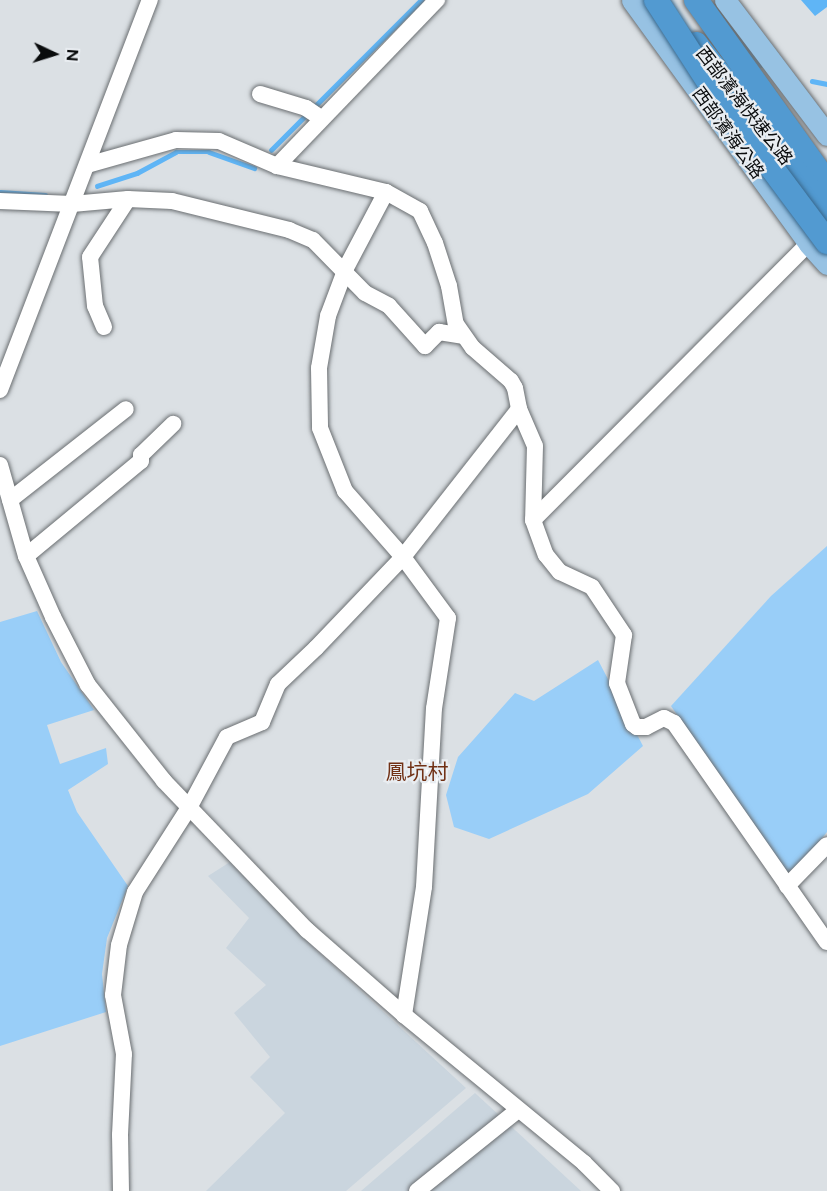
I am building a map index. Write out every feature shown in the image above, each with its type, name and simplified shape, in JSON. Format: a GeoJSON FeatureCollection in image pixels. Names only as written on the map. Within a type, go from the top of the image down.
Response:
{"type":"FeatureCollection","features":[{"type":"Feature","properties":{"kind":"highway"},"geometry":{"type":"LineString","coordinates":[[656,0],[818,243]]}},
{"type":"Feature","properties":{"kind":"highway","name":"西部濱海快速公路"},"geometry":{"type":"LineString","coordinates":[[661,0],[827,212]]}},
{"type":"Feature","properties":{"kind":"highway","name":"西部濱海快速公路"},"geometry":{"type":"LineString","coordinates":[[696,0],[827,183]]}},
{"type":"Feature","properties":{"kind":"highway"},"geometry":{"type":"LineString","coordinates":[[704,0],[827,157]]}},
{"type":"Feature","properties":{"kind":"main road","name":"西部濱海公路"},"geometry":{"type":"LineString","coordinates":[[632,0],[818,243],[827,264]]}},
{"type":"Feature","properties":{"kind":"main road"},"geometry":{"type":"LineString","coordinates":[[725,0],[827,135]]}},
{"type":"Feature","properties":{"kind":"street"},"geometry":{"type":"LineString","coordinates":[[0,390],[150,0]]}},
{"type":"Feature","properties":{"kind":"street"},"geometry":{"type":"LineString","coordinates":[[277,166],[437,0]]}},
{"type":"Feature","properties":{"kind":"street"},"geometry":{"type":"LineString","coordinates":[[260,94],[306,108],[321,118]]}},
{"type":"Feature","properties":{"kind":"street"},"geometry":{"type":"LineString","coordinates":[[87,165],[176,140],[219,141],[277,166],[386,192],[420,212],[435,243],[449,286],[456,324],[473,348],[512,381],[519,409],[535,446],[533,520],[551,563],[560,572],[592,587],[624,635],[618,689],[633,724],[637,727],[646,727],[664,718],[674,723],[827,942]]}},
{"type":"Feature","properties":{"kind":"street"},"geometry":{"type":"LineString","coordinates":[[386,192],[343,273],[328,316],[319,368],[320,428],[345,491],[403,557],[448,618],[434,708],[424,887],[404,1015]]}},
{"type":"Feature","properties":{"kind":"street"},"geometry":{"type":"LineString","coordinates":[[104,327],[95,306],[90,256],[128,199]]}},
{"type":"Feature","properties":{"kind":"street"},"geometry":{"type":"LineString","coordinates":[[0,201],[72,204],[128,199],[172,201],[289,230],[313,240],[365,293],[389,306],[425,346],[439,332],[463,336]]}},
{"type":"Feature","properties":{"kind":"street"},"geometry":{"type":"LineString","coordinates":[[533,520],[818,243],[827,223]]}},
{"type":"Feature","properties":{"kind":"street"},"geometry":{"type":"LineString","coordinates":[[10,500],[126,409]]}},
{"type":"Feature","properties":{"kind":"street"},"geometry":{"type":"LineString","coordinates":[[121,1191],[120,1135],[124,1054],[113,995],[119,945],[135,892],[190,806],[228,737],[262,722],[278,684],[316,648],[403,557],[519,409]]}},
{"type":"Feature","properties":{"kind":"street"},"geometry":{"type":"LineString","coordinates":[[26,556],[141,461],[141,455],[173,424]]}},
{"type":"Feature","properties":{"kind":"street"},"geometry":{"type":"LineString","coordinates":[[0,465],[26,556],[53,617],[88,686],[164,781],[307,930],[404,1015],[584,1163],[612,1191]]}},
{"type":"Feature","properties":{"kind":"street"},"geometry":{"type":"LineString","coordinates":[[787,886],[827,845]]}},
{"type":"Feature","properties":{"kind":"street"},"geometry":{"type":"LineString","coordinates":[[417,1191],[518,1110]]}},
{"type":"Feature","properties":{"kind":"shaded area"},"geometry":{"type":"Polygon","coordinates":[[[801,0],[827,0],[827,7],[815,16],[801,0]]]}},
{"type":"Feature","properties":{"kind":"shaded area"},"geometry":{"type":"Polygon","coordinates":[[[827,546],[827,832],[809,854],[787,874],[671,706],[771,596],[827,546]]]}},
{"type":"Feature","properties":{"kind":"shaded area"},"geometry":{"type":"Polygon","coordinates":[[[37,611],[61,662],[94,710],[47,725],[60,764],[106,748],[108,764],[68,790],[77,812],[128,886],[107,938],[102,974],[106,1012],[0,1046],[0,622],[37,611]]]}},
{"type":"Feature","properties":{"kind":"shaded area"},"geometry":{"type":"Polygon","coordinates":[[[598,660],[643,746],[588,794],[489,839],[454,827],[446,795],[458,757],[515,693],[534,701],[598,660]]]}},
{"type":"Feature","properties":{"kind":"shaded area"},"geometry":{"type":"Polygon","coordinates":[[[230,862],[316,950],[466,1088],[346,1191],[206,1191],[285,1113],[250,1077],[270,1057],[234,1013],[266,985],[226,948],[249,918],[208,876],[230,862]]]}},
{"type":"Feature","properties":{"kind":"shaded area"},"geometry":{"type":"Polygon","coordinates":[[[475,1093],[581,1191],[361,1191],[475,1093]]]}},
{"type":"Feature","properties":{"kind":"waterway"},"geometry":{"type":"LineString","coordinates":[[313,108],[421,0]]}},
{"type":"Feature","properties":{"kind":"waterway"},"geometry":{"type":"LineString","coordinates":[[730,28],[761,65]]}},
{"type":"Feature","properties":{"kind":"waterway"},"geometry":{"type":"LineString","coordinates":[[812,81],[827,84]]}},
{"type":"Feature","properties":{"kind":"waterway"},"geometry":{"type":"LineString","coordinates":[[271,150],[307,114]]}},
{"type":"Feature","properties":{"kind":"waterway"},"geometry":{"type":"LineString","coordinates":[[97,186],[137,173],[176,152],[209,152],[254,168]]}},
{"type":"Feature","properties":{"kind":"waterway"},"geometry":{"type":"LineString","coordinates":[[0,192],[45,195]]}},
{"type":"Feature","properties":{"kind":"district","name":"鳳坑村"},"geometry":{"type":"Point","coordinates":[417,772]}}]}
